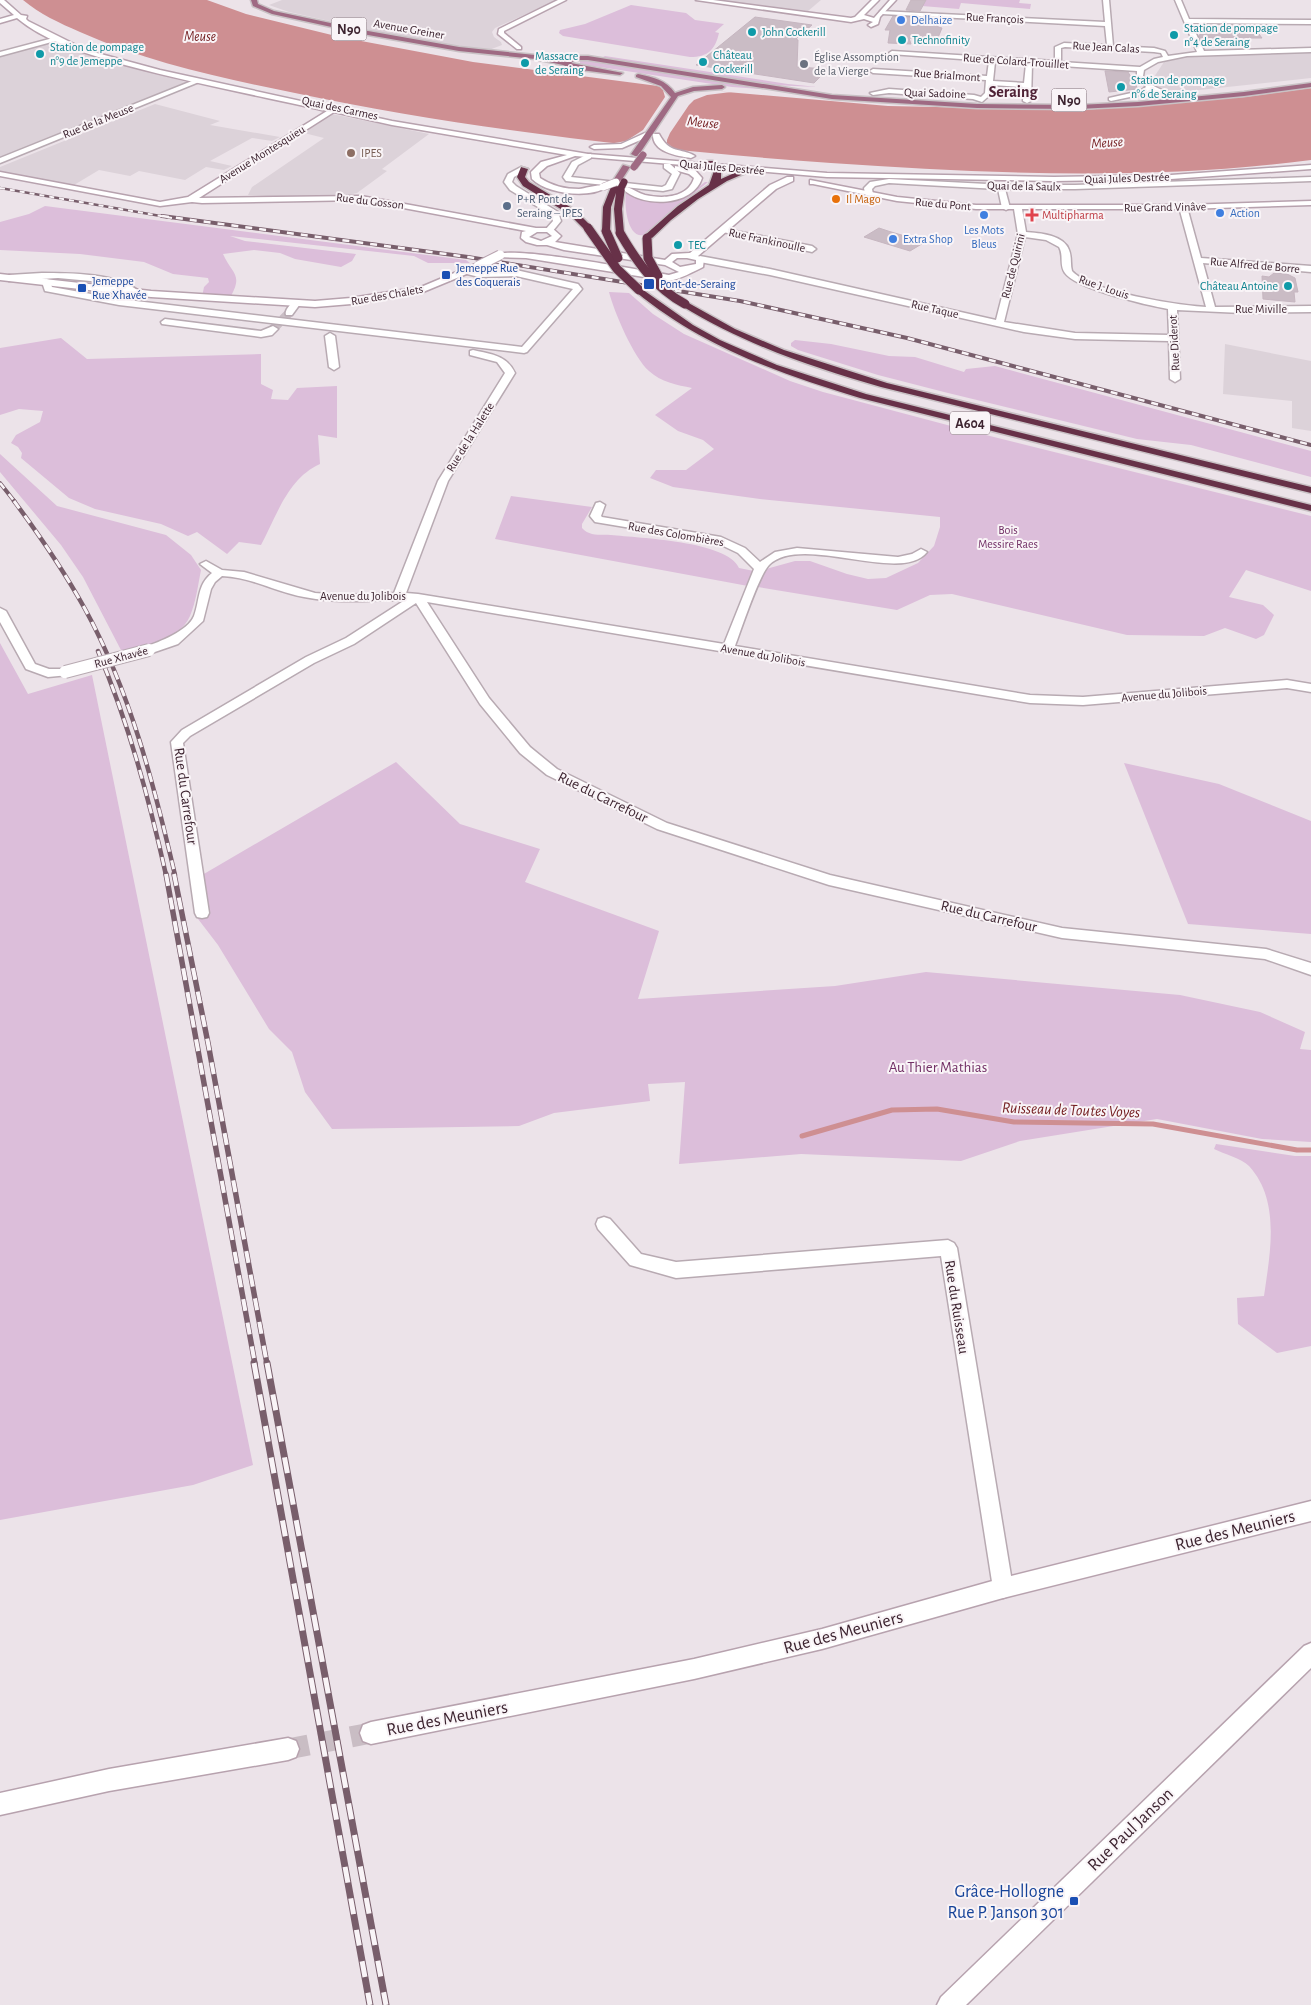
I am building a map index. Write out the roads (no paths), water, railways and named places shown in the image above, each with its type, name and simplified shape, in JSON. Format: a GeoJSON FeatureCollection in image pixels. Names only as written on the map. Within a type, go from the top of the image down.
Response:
{"type":"FeatureCollection","features":[{"type":"Feature","properties":{"kind":"highway"},"geometry":{"type":"LineString","coordinates":[[713,184],[717,178],[714,167]]}},
{"type":"Feature","properties":{"kind":"highway"},"geometry":{"type":"LineString","coordinates":[[524,169],[521,177],[524,182],[572,212],[588,228],[617,270],[629,283],[643,293]]}},
{"type":"Feature","properties":{"kind":"highway"},"geometry":{"type":"LineString","coordinates":[[685,304],[655,273],[650,264],[647,251],[648,238],[669,218],[713,184],[736,173],[751,169]]}},
{"type":"Feature","properties":{"kind":"highway","name":"A604"},"geometry":{"type":"LineString","coordinates":[[620,186],[607,207],[606,231],[614,252],[643,293],[670,316],[734,351],[812,381],[863,396],[1311,508]]}},
{"type":"Feature","properties":{"kind":"highway","name":"A604"},"geometry":{"type":"LineString","coordinates":[[620,186],[618,209],[620,233],[633,256],[649,276],[672,298],[752,341],[856,377],[1311,490]]}},
{"type":"Feature","properties":{"kind":"main road","name":"Avenue Greiner"},"geometry":{"type":"LineString","coordinates":[[254,0],[255,5],[259,8],[272,12],[368,33],[479,52],[502,50],[506,55],[519,51],[553,58]]}},
{"type":"Feature","properties":{"kind":"main road"},"geometry":{"type":"LineString","coordinates":[[553,58],[568,55],[574,58]]}},
{"type":"Feature","properties":{"kind":"main road"},"geometry":{"type":"LineString","coordinates":[[553,58],[573,67],[673,80]]}},
{"type":"Feature","properties":{"kind":"main road"},"geometry":{"type":"LineString","coordinates":[[565,63],[574,58]]}},
{"type":"Feature","properties":{"kind":"main road","name":"N90"},"geometry":{"type":"LineString","coordinates":[[574,58],[588,58],[858,100]]}},
{"type":"Feature","properties":{"kind":"main road"},"geometry":{"type":"LineString","coordinates":[[638,76],[667,86],[674,97],[687,88],[722,87],[798,92],[826,90]]}},
{"type":"Feature","properties":{"kind":"main road","name":"Quai Sadoine"},"geometry":{"type":"LineString","coordinates":[[826,90],[1027,101],[1177,95],[1311,81]]}},
{"type":"Feature","properties":{"kind":"main road","name":"Quai Sadoine"},"geometry":{"type":"LineString","coordinates":[[858,100],[992,106],[1107,106],[1229,96],[1311,85]]}},
{"type":"Feature","properties":{"kind":"main road","name":"N90"},"geometry":{"type":"LineString","coordinates":[[767,87],[826,90]]}},
{"type":"Feature","properties":{"kind":"main road"},"geometry":{"type":"LineString","coordinates":[[683,100],[687,88]]}},
{"type":"Feature","properties":{"kind":"main road"},"geometry":{"type":"LineString","coordinates":[[683,100],[714,91],[734,91]]}},
{"type":"Feature","properties":{"kind":"main road"},"geometry":{"type":"LineString","coordinates":[[751,92],[858,100]]}},
{"type":"Feature","properties":{"kind":"main road","name":"A604"},"geometry":{"type":"LineString","coordinates":[[652,136],[674,97]]}},
{"type":"Feature","properties":{"kind":"main road","name":"A604"},"geometry":{"type":"LineString","coordinates":[[620,186],[640,152],[683,100]]}},
{"type":"Feature","properties":{"kind":"street"},"geometry":{"type":"LineString","coordinates":[[0,0],[18,16]]}},
{"type":"Feature","properties":{"kind":"street"},"geometry":{"type":"LineString","coordinates":[[10,0],[37,20],[79,40]]}},
{"type":"Feature","properties":{"kind":"street"},"geometry":{"type":"LineString","coordinates":[[519,51],[513,41],[501,34],[501,30],[563,0]]}},
{"type":"Feature","properties":{"kind":"street"},"geometry":{"type":"LineString","coordinates":[[699,0],[851,20],[858,17],[876,0]]}},
{"type":"Feature","properties":{"kind":"street"},"geometry":{"type":"LineString","coordinates":[[851,20],[851,23],[864,26],[875,24],[876,20],[893,0]]}},
{"type":"Feature","properties":{"kind":"street"},"geometry":{"type":"LineString","coordinates":[[1106,0],[1110,47]]}},
{"type":"Feature","properties":{"kind":"street"},"geometry":{"type":"LineString","coordinates":[[1178,0],[1201,53]]}},
{"type":"Feature","properties":{"kind":"street","name":"Rue François"},"geometry":{"type":"LineString","coordinates":[[882,12],[1108,24]]}},
{"type":"Feature","properties":{"kind":"street"},"geometry":{"type":"LineString","coordinates":[[0,22],[18,16],[26,17],[45,28],[54,29]]}},
{"type":"Feature","properties":{"kind":"street","name":"Quai des Carmes"},"geometry":{"type":"LineString","coordinates":[[18,16],[56,39],[99,55],[197,81],[408,127],[480,139],[563,152],[586,150],[640,152]]}},
{"type":"Feature","properties":{"kind":"street"},"geometry":{"type":"LineString","coordinates":[[858,17],[876,20]]}},
{"type":"Feature","properties":{"kind":"street"},"geometry":{"type":"LineString","coordinates":[[1186,21],[1311,22]]}},
{"type":"Feature","properties":{"kind":"street"},"geometry":{"type":"LineString","coordinates":[[0,22],[15,27],[37,28]]}},
{"type":"Feature","properties":{"kind":"street"},"geometry":{"type":"LineString","coordinates":[[0,54],[56,39]]}},
{"type":"Feature","properties":{"kind":"street"},"geometry":{"type":"LineString","coordinates":[[502,50],[513,41]]}},
{"type":"Feature","properties":{"kind":"street","name":"Quai des Carmes"},"geometry":{"type":"LineString","coordinates":[[88,44],[183,74],[377,116],[454,131],[586,150],[622,158]]}},
{"type":"Feature","properties":{"kind":"street","name":"Rue Jean Calas"},"geometry":{"type":"LineString","coordinates":[[1058,64],[1058,47],[1062,45],[1158,50],[1164,52],[1166,57]]}},
{"type":"Feature","properties":{"kind":"street"},"geometry":{"type":"LineString","coordinates":[[1158,50],[1190,54]]}},
{"type":"Feature","properties":{"kind":"street"},"geometry":{"type":"LineString","coordinates":[[1177,95],[1150,87],[1140,76],[1141,69],[1152,61],[1190,54],[1311,50]]}},
{"type":"Feature","properties":{"kind":"street","name":"Rue de Colard-Trouillet"},"geometry":{"type":"LineString","coordinates":[[892,53],[1141,69]]}},
{"type":"Feature","properties":{"kind":"street"},"geometry":{"type":"LineString","coordinates":[[982,100],[988,94],[992,60]]}},
{"type":"Feature","properties":{"kind":"street"},"geometry":{"type":"LineString","coordinates":[[1027,101],[1029,62]]}},
{"type":"Feature","properties":{"kind":"street"},"geometry":{"type":"LineString","coordinates":[[992,69],[1001,69]]}},
{"type":"Feature","properties":{"kind":"street","name":"Rue Brialmont"},"geometry":{"type":"LineString","coordinates":[[873,70],[990,80],[1028,86]]}},
{"type":"Feature","properties":{"kind":"street"},"geometry":{"type":"LineString","coordinates":[[1020,70],[1030,71]]}},
{"type":"Feature","properties":{"kind":"street","name":"Rue de la Meuse"},"geometry":{"type":"LineString","coordinates":[[0,161],[197,81]]}},
{"type":"Feature","properties":{"kind":"street"},"geometry":{"type":"LineString","coordinates":[[1112,99],[1142,94],[1150,87]]}},
{"type":"Feature","properties":{"kind":"street","name":"Avenue Montesquieu"},"geometry":{"type":"LineString","coordinates":[[190,199],[333,110]]}},
{"type":"Feature","properties":{"kind":"street"},"geometry":{"type":"LineString","coordinates":[[377,116],[549,141]]}},
{"type":"Feature","properties":{"kind":"street"},"geometry":{"type":"LineString","coordinates":[[586,150],[663,164],[692,172],[698,182],[685,194],[666,199],[640,197],[620,186],[565,190],[544,185],[535,178],[535,172],[544,164],[586,150],[624,146],[652,136],[668,150],[699,157],[884,174]]}},
{"type":"Feature","properties":{"kind":"street"},"geometry":{"type":"LineString","coordinates":[[480,139],[528,150],[535,155]]}},
{"type":"Feature","properties":{"kind":"street"},"geometry":{"type":"LineString","coordinates":[[586,150],[567,176],[569,179],[663,189],[670,187],[676,173],[663,164]]}},
{"type":"Feature","properties":{"kind":"street"},"geometry":{"type":"LineString","coordinates":[[536,230],[525,234],[525,238],[536,243],[554,240],[557,236],[549,230],[557,221],[555,214],[513,188],[508,182],[511,176],[532,162],[563,152]]}},
{"type":"Feature","properties":{"kind":"street","name":"Quai Jules Destrée"},"geometry":{"type":"LineString","coordinates":[[640,152],[714,167],[827,175],[1118,179],[1311,167]]}},
{"type":"Feature","properties":{"kind":"street","name":"Quai Jules Destrée"},"geometry":{"type":"LineString","coordinates":[[622,158],[663,164]]}},
{"type":"Feature","properties":{"kind":"street"},"geometry":{"type":"LineString","coordinates":[[663,164],[714,167],[736,173],[822,184],[851,184],[872,176]]}},
{"type":"Feature","properties":{"kind":"street","name":"Quai Jules Destrée"},"geometry":{"type":"LineString","coordinates":[[714,167],[943,177]]}},
{"type":"Feature","properties":{"kind":"street"},"geometry":{"type":"LineString","coordinates":[[0,174],[150,202],[180,203],[190,199]]}},
{"type":"Feature","properties":{"kind":"street"},"geometry":{"type":"LineString","coordinates":[[779,178],[793,177],[851,184],[869,194]]}},
{"type":"Feature","properties":{"kind":"street"},"geometry":{"type":"LineString","coordinates":[[773,187],[779,178]]}},
{"type":"Feature","properties":{"kind":"street"},"geometry":{"type":"LineString","coordinates":[[696,258],[723,230],[773,187],[790,179]]}},
{"type":"Feature","properties":{"kind":"street","name":"Quai de la Saulx"},"geometry":{"type":"LineString","coordinates":[[869,194],[868,188],[871,185],[889,181],[1001,186],[1130,186],[1310,180]]}},
{"type":"Feature","properties":{"kind":"street","name":"Rue du Pont"},"geometry":{"type":"LineString","coordinates":[[822,184],[869,194],[928,203],[1018,208]]}},
{"type":"Feature","properties":{"kind":"street"},"geometry":{"type":"LineString","coordinates":[[1001,186],[1006,208]]}},
{"type":"Feature","properties":{"kind":"street","name":"Rue du Gosson"},"geometry":{"type":"LineString","coordinates":[[190,199],[202,201],[346,196],[536,230],[549,230]]}},
{"type":"Feature","properties":{"kind":"street"},"geometry":{"type":"LineString","coordinates":[[180,203],[178,206],[181,208],[190,209],[203,205],[202,201]]}},
{"type":"Feature","properties":{"kind":"street","name":"Rue Grand Vinâve"},"geometry":{"type":"LineString","coordinates":[[1018,208],[1182,207],[1311,203]]}},
{"type":"Feature","properties":{"kind":"street"},"geometry":{"type":"LineString","coordinates":[[1182,207],[1199,260],[1211,309]]}},
{"type":"Feature","properties":{"kind":"street","name":"Rue de Quirini"},"geometry":{"type":"LineString","coordinates":[[998,324],[1022,234],[1018,208]]}},
{"type":"Feature","properties":{"kind":"street","name":"Rue Frankinoulle"},"geometry":{"type":"LineString","coordinates":[[723,230],[812,249]]}},
{"type":"Feature","properties":{"kind":"street","name":"Rue J. Louis"},"geometry":{"type":"LineString","coordinates":[[1022,234],[1047,238],[1062,244],[1068,273],[1093,286],[1172,306],[1211,309]]}},
{"type":"Feature","properties":{"kind":"street"},"geometry":{"type":"LineString","coordinates":[[546,242],[564,247],[668,263],[676,269],[686,270],[698,267],[701,264],[696,258],[675,256],[668,263]]}},
{"type":"Feature","properties":{"kind":"street","name":"Rue des Chalets"},"geometry":{"type":"LineString","coordinates":[[5,278],[47,285],[137,293],[296,304],[332,304],[412,292],[431,287],[500,255],[526,255],[669,278],[677,277],[686,270]]}},
{"type":"Feature","properties":{"kind":"street","name":"Rue Taque"},"geometry":{"type":"LineString","coordinates":[[696,258],[770,272],[998,324],[1075,336],[1172,338]]}},
{"type":"Feature","properties":{"kind":"street","name":"Rue Alfred de Borre"},"geometry":{"type":"LineString","coordinates":[[1199,260],[1311,269]]}},
{"type":"Feature","properties":{"kind":"street"},"geometry":{"type":"LineString","coordinates":[[47,285],[119,302],[524,350],[578,289],[575,286],[509,272],[479,274],[466,271]]}},
{"type":"Feature","properties":{"kind":"street","name":"Rue des Chalets"},"geometry":{"type":"LineString","coordinates":[[5,278],[39,275],[77,276],[117,284],[137,293]]}},
{"type":"Feature","properties":{"kind":"street"},"geometry":{"type":"LineString","coordinates":[[289,313],[296,304]]}},
{"type":"Feature","properties":{"kind":"street","name":"Rue Diderot"},"geometry":{"type":"LineString","coordinates":[[1172,306],[1175,380]]}},
{"type":"Feature","properties":{"kind":"street","name":"Rue Miville"},"geometry":{"type":"LineString","coordinates":[[1211,309],[1311,308]]}},
{"type":"Feature","properties":{"kind":"street"},"geometry":{"type":"LineString","coordinates":[[165,322],[262,334],[273,329]]}},
{"type":"Feature","properties":{"kind":"street"},"geometry":{"type":"LineString","coordinates":[[291,333],[353,337],[368,333]]}},
{"type":"Feature","properties":{"kind":"street"},"geometry":{"type":"LineString","coordinates":[[330,336],[334,366]]}},
{"type":"Feature","properties":{"kind":"street","name":"Rue de la Halette"},"geometry":{"type":"LineString","coordinates":[[399,596],[443,481],[510,373],[507,365],[499,359],[431,344],[422,339]]}},
{"type":"Feature","properties":{"kind":"street","name":"Rue des Colombières"},"geometry":{"type":"LineString","coordinates":[[600,506],[595,516],[599,520],[724,541],[747,553],[760,569]]}},
{"type":"Feature","properties":{"kind":"street"},"geometry":{"type":"LineString","coordinates":[[728,649],[760,569],[771,558],[788,551],[804,551],[898,560],[916,557],[921,552]]}},
{"type":"Feature","properties":{"kind":"street"},"geometry":{"type":"LineString","coordinates":[[206,564],[219,573]]}},
{"type":"Feature","properties":{"kind":"street","name":"Avenue du Jolibois"},"geometry":{"type":"LineString","coordinates":[[219,573],[244,574],[286,590],[314,596],[356,599],[399,596],[418,597],[994,694],[1045,700],[1083,700],[1287,684],[1311,688]]}},
{"type":"Feature","properties":{"kind":"street","name":"Rue Xhavée"},"geometry":{"type":"LineString","coordinates":[[0,611],[30,666],[48,673],[65,672],[150,650],[174,641],[199,619],[205,589],[210,580],[219,573]]}},
{"type":"Feature","properties":{"kind":"street","name":"Rue du Carrefour"},"geometry":{"type":"LineString","coordinates":[[202,913],[177,742],[186,733],[310,660],[350,641],[418,597],[484,701],[525,750],[552,772],[662,826],[830,880],[1062,933],[1266,954],[1311,969]]}},
{"type":"Feature","properties":{"kind":"street","name":"Rue du Ruisseau"},"geometry":{"type":"LineString","coordinates":[[604,1224],[636,1260],[676,1270],[948,1248],[1004,1588]]}},
{"type":"Feature","properties":{"kind":"street","name":"Rue des Meuniers"},"geometry":{"type":"LineString","coordinates":[[371,1733],[694,1669],[822,1639],[1004,1588],[1311,1511]]}},
{"type":"Feature","properties":{"kind":"street","name":"Rue Paul Janson"},"geometry":{"type":"LineString","coordinates":[[949,2005],[1311,1653]]}},
{"type":"Feature","properties":{"kind":"street"},"geometry":{"type":"LineString","coordinates":[[0,1804],[110,1780],[288,1749]]}},
{"type":"Feature","properties":{"kind":"water","name":"Meuse"},"geometry":{"type":"Polygon","coordinates":[[[23,0],[207,0],[246,14],[340,37],[473,62],[658,86],[888,106],[1084,110],[1245,97],[1311,88],[1311,160],[1191,171],[1071,174],[831,163],[696,152],[562,137],[428,118],[240,82],[159,61],[106,43],[50,18],[23,0]]]}},
{"type":"Feature","properties":{"kind":"waterway","name":"Ruisseau de Toutes Voyes"},"geometry":{"type":"LineString","coordinates":[[802,1136],[892,1110],[937,1109],[1014,1122],[1153,1124],[1297,1150],[1311,1150]]}},
{"type":"Feature","properties":{"kind":"tunnel"},"geometry":{"type":"LineString","coordinates":[[273,329],[289,313]]}},
{"type":"Feature","properties":{"kind":"tunnel"},"geometry":{"type":"LineString","coordinates":[[288,1749],[371,1733]]}},
{"type":"Feature","properties":{"kind":"railway"},"geometry":{"type":"LineString","coordinates":[[0,188],[172,218]]}},
{"type":"Feature","properties":{"kind":"railway"},"geometry":{"type":"LineString","coordinates":[[162,216],[468,257],[740,301],[907,338],[1311,445]]}},
{"type":"Feature","properties":{"kind":"railway"},"geometry":{"type":"LineString","coordinates":[[0,483],[15,502]]}},
{"type":"Feature","properties":{"kind":"railway"},"geometry":{"type":"LineString","coordinates":[[14,501],[77,595],[101,640],[115,672],[139,739],[175,875]]}},
{"type":"Feature","properties":{"kind":"railway"},"geometry":{"type":"LineString","coordinates":[[98,651],[129,734],[153,818],[166,875]]}},
{"type":"Feature","properties":{"kind":"railway"},"geometry":{"type":"LineString","coordinates":[[166,874],[255,1364]]}},
{"type":"Feature","properties":{"kind":"railway"},"geometry":{"type":"LineString","coordinates":[[174,874],[208,1043],[267,1364]]}},
{"type":"Feature","properties":{"kind":"railway"},"geometry":{"type":"LineString","coordinates":[[254,1363],[370,2005]]}},
{"type":"Feature","properties":{"kind":"railway"},"geometry":{"type":"LineString","coordinates":[[267,1363],[386,2005]]}},
{"type":"Feature","properties":{"kind":"place","name":"Delhaize"},"geometry":{"type":"Point","coordinates":[901,20]}},
{"type":"Feature","properties":{"kind":"place","name":"John Cockerill"},"geometry":{"type":"Point","coordinates":[752,32]}},
{"type":"Feature","properties":{"kind":"place","name":"Station de pompage n°4 de Seraing"},"geometry":{"type":"Point","coordinates":[1174,35]}},
{"type":"Feature","properties":{"kind":"place","name":"Technofinity"},"geometry":{"type":"Point","coordinates":[902,40]}},
{"type":"Feature","properties":{"kind":"place","name":"Station de pompage n°9 de Jemeppe"},"geometry":{"type":"Point","coordinates":[40,54]}},
{"type":"Feature","properties":{"kind":"place","name":"Château Cockerill"},"geometry":{"type":"Point","coordinates":[703,62]}},
{"type":"Feature","properties":{"kind":"place","name":"Massacre de Seraing"},"geometry":{"type":"Point","coordinates":[525,63]}},
{"type":"Feature","properties":{"kind":"place","name":"Église Assomption de la Vierge"},"geometry":{"type":"Point","coordinates":[804,64]}},
{"type":"Feature","properties":{"kind":"place","name":"Station de pompage n°6 de Seraing"},"geometry":{"type":"Point","coordinates":[1121,87]}},
{"type":"Feature","properties":{"kind":"place","name":"IPES"},"geometry":{"type":"Point","coordinates":[351,153]}},
{"type":"Feature","properties":{"kind":"place","name":"Il Mago"},"geometry":{"type":"Point","coordinates":[836,199]}},
{"type":"Feature","properties":{"kind":"place","name":"P+R Pont de Seraing – IPES"},"geometry":{"type":"Point","coordinates":[507,206]}},
{"type":"Feature","properties":{"kind":"place","name":"Action"},"geometry":{"type":"Point","coordinates":[1220,213]}},
{"type":"Feature","properties":{"kind":"place","name":"Les Mots Bleus"},"geometry":{"type":"Point","coordinates":[984,215]}},
{"type":"Feature","properties":{"kind":"place","name":"Multipharma"},"geometry":{"type":"Point","coordinates":[1032,215]}},
{"type":"Feature","properties":{"kind":"place","name":"Extra Shop"},"geometry":{"type":"Point","coordinates":[893,239]}},
{"type":"Feature","properties":{"kind":"place","name":"TEC"},"geometry":{"type":"Point","coordinates":[678,245]}},
{"type":"Feature","properties":{"kind":"place","name":"Jemeppe Rue des Coquerais"},"geometry":{"type":"Point","coordinates":[446,275]}},
{"type":"Feature","properties":{"kind":"place","name":"Pont-de-Seraing"},"geometry":{"type":"Point","coordinates":[649,284]}},
{"type":"Feature","properties":{"kind":"place","name":"Château Antoine"},"geometry":{"type":"Point","coordinates":[1288,286]}},
{"type":"Feature","properties":{"kind":"place","name":"Jemeppe Rue Xhavée"},"geometry":{"type":"Point","coordinates":[82,288]}},
{"type":"Feature","properties":{"kind":"place","name":"Grâce-Hollogne Rue P. Janson 301"},"geometry":{"type":"Point","coordinates":[1074,1901]}},
{"type":"Feature","properties":{"kind":"district","name":"Seraing"},"geometry":{"type":"Point","coordinates":[1013,91]}},
{"type":"Feature","properties":{"kind":"park label","name":"Bois Messire Raes"},"geometry":{"type":"Point","coordinates":[1008,537]}},
{"type":"Feature","properties":{"kind":"park label","name":"Au Thier Mathias"},"geometry":{"type":"Point","coordinates":[938,1067]}}]}
